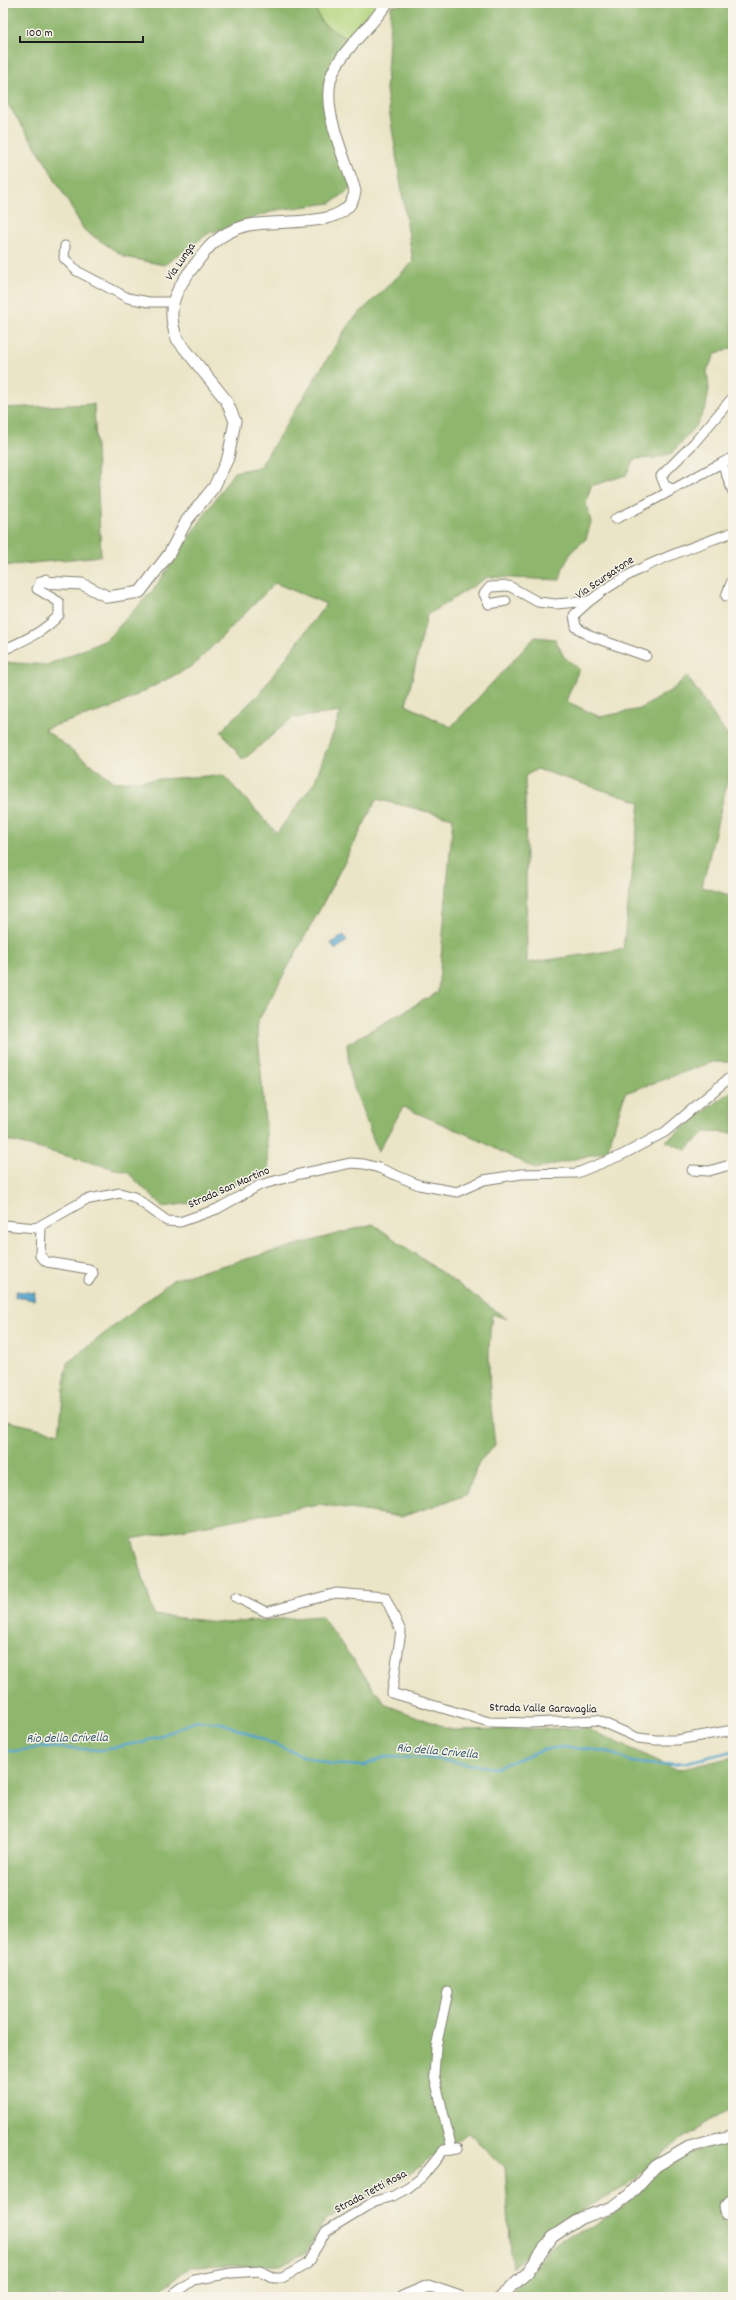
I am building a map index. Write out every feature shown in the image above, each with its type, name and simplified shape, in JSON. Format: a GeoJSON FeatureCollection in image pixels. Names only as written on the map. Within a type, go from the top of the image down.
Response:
{"type":"FeatureCollection","features":[{"type":"Feature","properties":{"kind":"street","name":"Via Lunga"},"geometry":{"type":"LineString","coordinates":[[43,581],[82,584],[108,597],[140,592],[169,554],[187,520],[214,487],[228,458],[235,421],[226,400],[177,339],[172,326],[171,309],[177,290],[209,245],[225,234],[246,225],[331,218],[345,209],[354,200],[355,190],[330,112],[328,88],[335,67],[370,27],[386,3]]}},
{"type":"Feature","properties":{"kind":"street"},"geometry":{"type":"LineString","coordinates":[[65,246],[64,258],[77,271],[114,292],[128,298],[149,302],[173,302]]}},
{"type":"Feature","properties":{"kind":"street"},"geometry":{"type":"LineString","coordinates":[[673,489],[665,486],[661,476],[694,443],[713,418],[733,397]]}},
{"type":"Feature","properties":{"kind":"street"},"geometry":{"type":"LineString","coordinates":[[615,518],[640,508],[733,457]]}},
{"type":"Feature","properties":{"kind":"street"},"geometry":{"type":"LineString","coordinates":[[722,463],[733,492]]}},
{"type":"Feature","properties":{"kind":"street","name":"Via Scursatone"},"geometry":{"type":"LineString","coordinates":[[646,656],[590,636],[576,627],[574,615],[589,601],[631,572],[681,550],[733,532]]}},
{"type":"Feature","properties":{"kind":"street"},"geometry":{"type":"LineString","coordinates":[[726,596],[733,578]]}},
{"type":"Feature","properties":{"kind":"street"},"geometry":{"type":"LineString","coordinates":[[3,650],[44,629],[59,615],[59,602],[37,589],[43,581]]}},
{"type":"Feature","properties":{"kind":"street"},"geometry":{"type":"LineString","coordinates":[[506,601],[489,604],[484,594],[490,587],[509,586],[538,602],[556,604],[589,601]]}},
{"type":"Feature","properties":{"kind":"street","name":"Strada San Martino"},"geometry":{"type":"LineString","coordinates":[[41,1227],[70,1207],[85,1200],[120,1193],[134,1197],[167,1221],[180,1222],[217,1208],[260,1185],[350,1163],[364,1164],[379,1168],[419,1186],[457,1192],[484,1180],[521,1174],[577,1173],[622,1155],[665,1132],[728,1079],[733,1077]]}},
{"type":"Feature","properties":{"kind":"street"},"geometry":{"type":"LineString","coordinates":[[692,1170],[709,1171],[733,1164]]}},
{"type":"Feature","properties":{"kind":"street"},"geometry":{"type":"LineString","coordinates":[[3,1225],[29,1229],[41,1227],[40,1256],[47,1262],[89,1269],[93,1273],[89,1280]]}},
{"type":"Feature","properties":{"kind":"street","name":"Strada Valle Garavaglia"},"geometry":{"type":"LineString","coordinates":[[236,1597],[266,1612],[336,1593],[386,1596],[401,1631],[392,1693],[489,1722],[531,1723],[596,1720],[638,1738],[656,1740],[677,1740],[733,1730]]}},
{"type":"Feature","properties":{"kind":"street","name":"Strada Tetti Rosa"},"geometry":{"type":"LineString","coordinates":[[170,2297],[194,2280],[232,2272],[260,2272],[274,2278],[288,2275],[307,2264],[326,2231],[375,2201],[393,2196],[408,2188],[422,2177],[444,2150],[455,2149],[434,2075],[436,2047],[448,1992]]}},
{"type":"Feature","properties":{"kind":"street"},"geometry":{"type":"LineString","coordinates":[[500,2297],[527,2273],[552,2237],[581,2218],[613,2207],[629,2195],[656,2166],[689,2147],[733,2135]]}},
{"type":"Feature","properties":{"kind":"street"},"geometry":{"type":"LineString","coordinates":[[733,2199],[725,2206],[727,2216],[733,2217]]}},
{"type":"Feature","properties":{"kind":"street"},"geometry":{"type":"LineString","coordinates":[[402,2297],[428,2286],[460,2297]]}},
{"type":"Feature","properties":{"kind":"green space"},"geometry":{"type":"Polygon","coordinates":[[[3,3],[313,3],[322,23],[349,41],[326,92],[352,188],[331,203],[277,210],[209,233],[164,265],[125,257],[84,230],[43,158],[3,97],[3,3]]]}},
{"type":"Feature","properties":{"kind":"green space"},"geometry":{"type":"Polygon","coordinates":[[[313,3],[373,3],[376,8],[349,41],[322,23],[313,3]]]}},
{"type":"Feature","properties":{"kind":"green space"},"geometry":{"type":"Polygon","coordinates":[[[415,3],[733,3],[733,348],[716,353],[707,370],[709,389],[706,407],[697,424],[672,453],[654,458],[634,459],[626,475],[591,486],[586,503],[591,522],[586,539],[572,551],[563,568],[560,580],[488,577],[427,615],[406,705],[451,727],[535,637],[555,639],[564,657],[579,669],[566,701],[600,717],[640,709],[673,689],[687,676],[733,744],[733,757],[702,887],[733,896],[733,1062],[713,1062],[625,1093],[607,1151],[535,1169],[473,1137],[403,1107],[378,1152],[350,1077],[347,1044],[438,992],[453,818],[377,799],[321,907],[257,1023],[269,1170],[197,1202],[163,1207],[127,1172],[3,1139],[3,662],[47,665],[106,640],[154,589],[234,472],[260,467],[350,322],[413,262],[386,90],[391,6],[415,3]],[[275,583],[194,665],[114,707],[44,729],[114,782],[223,775],[277,833],[314,783],[341,712],[292,718],[243,760],[221,731],[260,693],[326,604],[275,583]],[[537,769],[525,776],[527,963],[623,949],[640,802],[537,769]]]}},
{"type":"Feature","properties":{"kind":"green space"},"geometry":{"type":"Polygon","coordinates":[[[94,404],[101,556],[3,566],[3,408],[94,404]]]}},
{"type":"Feature","properties":{"kind":"green space"},"geometry":{"type":"Polygon","coordinates":[[[733,1090],[733,1133],[705,1132],[686,1150],[666,1141],[733,1090]]]}},
{"type":"Feature","properties":{"kind":"green space"},"geometry":{"type":"Polygon","coordinates":[[[373,1224],[507,1319],[492,1314],[490,1330],[490,1396],[495,1445],[479,1462],[466,1495],[401,1517],[319,1504],[132,1539],[154,1615],[226,1623],[321,1616],[386,1705],[453,1730],[586,1728],[678,1770],[733,1757],[733,2106],[680,2140],[623,2188],[560,2222],[512,2268],[505,2167],[468,2133],[405,2177],[325,2221],[306,2253],[280,2265],[190,2267],[151,2297],[3,2297],[3,1420],[59,1433],[67,1363],[174,1279],[373,1224]]]}},
{"type":"Feature","properties":{"kind":"green space"},"geometry":{"type":"Polygon","coordinates":[[[733,2139],[733,2194],[720,2207],[721,2221],[733,2225],[733,2297],[506,2297],[559,2239],[593,2227],[635,2198],[658,2169],[693,2151],[727,2143],[733,2139]]]}},
{"type":"Feature","properties":{"kind":"water"},"geometry":{"type":"Polygon","coordinates":[[[344,935],[347,941],[335,950],[331,943],[344,935]]]}},
{"type":"Feature","properties":{"kind":"water"},"geometry":{"type":"Polygon","coordinates":[[[16,1291],[35,1293],[34,1300],[15,1297],[16,1291]]]}},
{"type":"Feature","properties":{"kind":"waterway","name":"Rio della Crivella"},"geometry":{"type":"LineString","coordinates":[[3,1751],[16,1751],[42,1747],[103,1750],[146,1741],[194,1721],[222,1723],[303,1756],[331,1764],[363,1766],[385,1757],[427,1758],[495,1768],[542,1750],[563,1747],[607,1751],[631,1762],[657,1765],[687,1762],[733,1751]]}}]}
